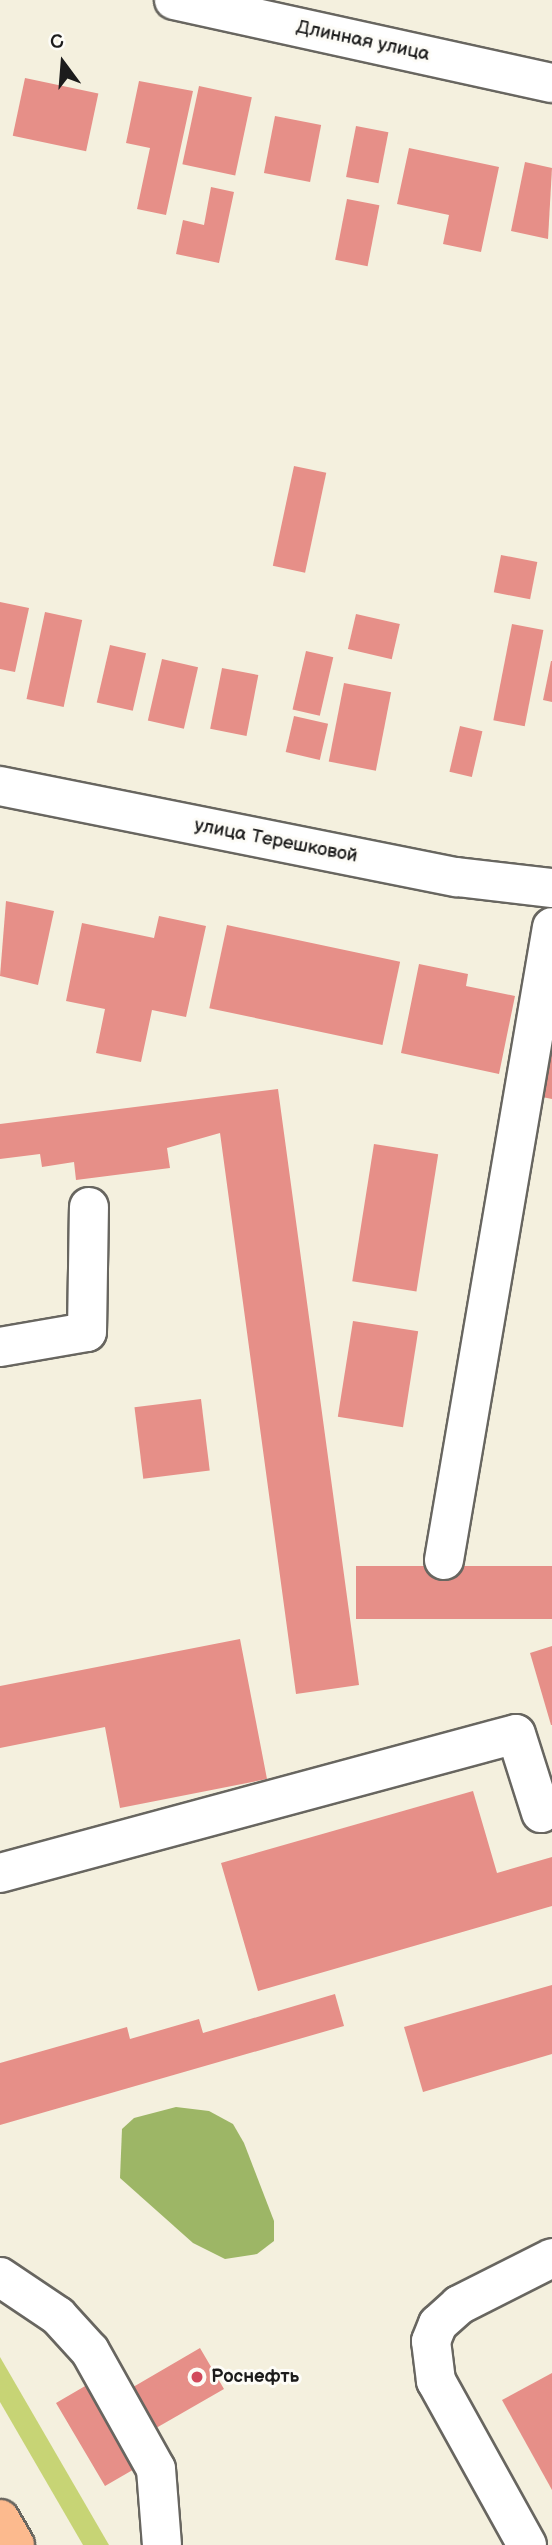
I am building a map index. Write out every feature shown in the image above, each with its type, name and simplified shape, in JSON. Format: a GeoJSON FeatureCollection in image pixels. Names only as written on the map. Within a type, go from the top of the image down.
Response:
{"type":"FeatureCollection","features":[{"type":"Feature","properties":{"kind":"main road"},"geometry":{"type":"LineString","coordinates":[[0,2519],[15,2545]]}},
{"type":"Feature","properties":{"kind":"street","name":"Длинная улица"},"geometry":{"type":"LineString","coordinates":[[174,0],[552,83]]}},
{"type":"Feature","properties":{"kind":"street","name":"улица Терешковой"},"geometry":{"type":"LineString","coordinates":[[0,786],[457,877],[552,888]]}},
{"type":"Feature","properties":{"kind":"street"},"geometry":{"type":"LineString","coordinates":[[444,1560],[552,927]]}},
{"type":"Feature","properties":{"kind":"street"},"geometry":{"type":"LineString","coordinates":[[0,1347],[88,1332],[89,1207]]}},
{"type":"Feature","properties":{"kind":"street"},"geometry":{"type":"LineString","coordinates":[[0,1874],[516,1734],[541,1813]]}},
{"type":"Feature","properties":{"kind":"street"},"geometry":{"type":"LineString","coordinates":[[527,2545],[436,2381],[431,2341],[438,2324],[459,2305],[552,2258]]}},
{"type":"Feature","properties":{"kind":"street"},"geometry":{"type":"LineString","coordinates":[[0,2277],[58,2316],[90,2351],[156,2469],[162,2545]]}},
{"type":"Feature","properties":{"kind":"green space"},"geometry":{"type":"Polygon","coordinates":[[[176,2107],[209,2111],[233,2124],[244,2143],[274,2221],[274,2241],[257,2254],[225,2259],[193,2243],[120,2178],[122,2129],[134,2118],[176,2107]]]}},
{"type":"Feature","properties":{"kind":"green space"},"geometry":{"type":"Polygon","coordinates":[[[0,2357],[109,2545],[83,2545],[0,2402],[0,2357]]]}},
{"type":"Feature","properties":{"kind":"building"},"geometry":{"type":"Polygon","coordinates":[[[25,78],[98,94],[86,151],[13,136],[25,78]]]}},
{"type":"Feature","properties":{"kind":"building"},"geometry":{"type":"Polygon","coordinates":[[[139,81],[193,91],[166,215],[137,209],[150,148],[126,143],[139,81]]]}},
{"type":"Feature","properties":{"kind":"building"},"geometry":{"type":"Polygon","coordinates":[[[199,86],[252,97],[235,175],[182,164],[199,86]]]}},
{"type":"Feature","properties":{"kind":"building"},"geometry":{"type":"Polygon","coordinates":[[[275,116],[321,125],[310,182],[264,173],[275,116]]]}},
{"type":"Feature","properties":{"kind":"building"},"geometry":{"type":"Polygon","coordinates":[[[356,126],[388,132],[378,183],[346,177],[356,126]]]}},
{"type":"Feature","properties":{"kind":"building"},"geometry":{"type":"Polygon","coordinates":[[[409,148],[499,167],[481,252],[443,244],[449,215],[397,204],[409,148]]]}},
{"type":"Feature","properties":{"kind":"building"},"geometry":{"type":"Polygon","coordinates":[[[525,162],[552,168],[548,239],[511,231],[525,162]]]}},
{"type":"Feature","properties":{"kind":"building"},"geometry":{"type":"Polygon","coordinates":[[[211,187],[234,192],[219,263],[176,254],[183,220],[204,225],[211,187]]]}},
{"type":"Feature","properties":{"kind":"building"},"geometry":{"type":"Polygon","coordinates":[[[347,199],[379,205],[368,266],[335,260],[347,199]]]}},
{"type":"Feature","properties":{"kind":"building"},"geometry":{"type":"Polygon","coordinates":[[[294,466],[326,473],[305,573],[273,566],[294,466]]]}},
{"type":"Feature","properties":{"kind":"building"},"geometry":{"type":"Polygon","coordinates":[[[501,555],[537,562],[530,599],[494,592],[501,555]]]}},
{"type":"Feature","properties":{"kind":"building"},"geometry":{"type":"Polygon","coordinates":[[[0,602],[29,608],[15,672],[0,669],[0,602]]]}},
{"type":"Feature","properties":{"kind":"building"},"geometry":{"type":"Polygon","coordinates":[[[45,612],[82,620],[64,707],[26,699],[45,612]]]}},
{"type":"Feature","properties":{"kind":"building"},"geometry":{"type":"Polygon","coordinates":[[[356,614],[400,624],[392,659],[348,649],[356,614]]]}},
{"type":"Feature","properties":{"kind":"building"},"geometry":{"type":"Polygon","coordinates":[[[512,624],[543,630],[525,726],[493,720],[512,624]]]}},
{"type":"Feature","properties":{"kind":"building"},"geometry":{"type":"Polygon","coordinates":[[[110,645],[146,653],[133,711],[97,702],[110,645]]]}},
{"type":"Feature","properties":{"kind":"building"},"geometry":{"type":"Polygon","coordinates":[[[306,651],[333,657],[320,716],[293,709],[306,651]]]}},
{"type":"Feature","properties":{"kind":"building"},"geometry":{"type":"Polygon","coordinates":[[[162,659],[198,667],[184,729],[148,720],[162,659]]]}},
{"type":"Feature","properties":{"kind":"building"},"geometry":{"type":"Polygon","coordinates":[[[552,661],[552,702],[543,700],[552,661]]]}},
{"type":"Feature","properties":{"kind":"building"},"geometry":{"type":"Polygon","coordinates":[[[222,668],[258,675],[246,736],[210,729],[222,668]]]}},
{"type":"Feature","properties":{"kind":"building"},"geometry":{"type":"Polygon","coordinates":[[[344,683],[391,692],[376,771],[329,762],[344,683]]]}},
{"type":"Feature","properties":{"kind":"building"},"geometry":{"type":"Polygon","coordinates":[[[294,716],[328,724],[320,760],[286,752],[294,716]]]}},
{"type":"Feature","properties":{"kind":"building"},"geometry":{"type":"Polygon","coordinates":[[[460,726],[482,731],[472,777],[449,772],[460,726]]]}},
{"type":"Feature","properties":{"kind":"building"},"geometry":{"type":"Polygon","coordinates":[[[6,901],[54,911],[38,985],[0,976],[6,901]]]}},
{"type":"Feature","properties":{"kind":"building"},"geometry":{"type":"Polygon","coordinates":[[[159,916],[206,926],[186,1017],[152,1010],[141,1062],[96,1053],[105,1009],[66,1001],[82,923],[154,938],[159,916]]]}},
{"type":"Feature","properties":{"kind":"building"},"geometry":{"type":"Polygon","coordinates":[[[227,925],[400,962],[382,1045],[209,1008],[227,925]]]}},
{"type":"Feature","properties":{"kind":"building"},"geometry":{"type":"Polygon","coordinates":[[[419,964],[468,974],[466,986],[515,996],[499,1074],[401,1053],[419,964]]]}},
{"type":"Feature","properties":{"kind":"building"},"geometry":{"type":"Polygon","coordinates":[[[552,1055],[552,1099],[542,1097],[552,1055]]]}},
{"type":"Feature","properties":{"kind":"building"},"geometry":{"type":"Polygon","coordinates":[[[278,1089],[359,1685],[296,1694],[220,1133],[167,1148],[170,1168],[76,1180],[74,1162],[42,1167],[40,1154],[0,1159],[0,1124],[278,1089]]]}},
{"type":"Feature","properties":{"kind":"building"},"geometry":{"type":"Polygon","coordinates":[[[374,1144],[438,1154],[416,1291],[352,1281],[374,1144]]]}},
{"type":"Feature","properties":{"kind":"building"},"geometry":{"type":"Polygon","coordinates":[[[353,1321],[418,1331],[403,1427],[338,1417],[353,1321]]]}},
{"type":"Feature","properties":{"kind":"building"},"geometry":{"type":"Polygon","coordinates":[[[201,1399],[210,1470],[143,1479],[134,1407],[201,1399]]]}},
{"type":"Feature","properties":{"kind":"building"},"geometry":{"type":"Polygon","coordinates":[[[356,1566],[552,1566],[552,1619],[356,1619],[356,1566]]]}},
{"type":"Feature","properties":{"kind":"building"},"geometry":{"type":"Polygon","coordinates":[[[240,1639],[267,1779],[120,1808],[105,1727],[0,1748],[0,1686],[240,1639]]]}},
{"type":"Feature","properties":{"kind":"building"},"geometry":{"type":"Polygon","coordinates":[[[552,1646],[552,1725],[551,1725],[530,1653],[552,1646]]]}},
{"type":"Feature","properties":{"kind":"building"},"geometry":{"type":"Polygon","coordinates":[[[473,1791],[497,1873],[552,1857],[552,1906],[258,1991],[221,1863],[473,1791]]]}},
{"type":"Feature","properties":{"kind":"building"},"geometry":{"type":"Polygon","coordinates":[[[552,1985],[552,2054],[423,2092],[404,2027],[552,1985]]]}},
{"type":"Feature","properties":{"kind":"building"},"geometry":{"type":"Polygon","coordinates":[[[335,1994],[344,2026],[0,2125],[0,2063],[127,2027],[130,2039],[199,2019],[203,2033],[335,1994]]]}},
{"type":"Feature","properties":{"kind":"building"},"geometry":{"type":"Polygon","coordinates":[[[200,2348],[224,2389],[130,2443],[143,2464],[105,2486],[56,2403],[92,2382],[104,2404],[200,2348]]]}},
{"type":"Feature","properties":{"kind":"building"},"geometry":{"type":"Polygon","coordinates":[[[552,2373],[552,2490],[502,2400],[552,2373]]]}},
{"type":"Feature","properties":{"kind":"place","name":"Роснефть"},"geometry":{"type":"Point","coordinates":[197,2377]}}]}
